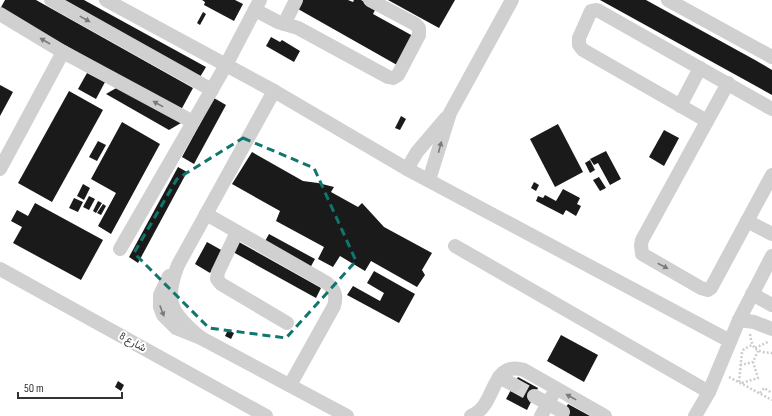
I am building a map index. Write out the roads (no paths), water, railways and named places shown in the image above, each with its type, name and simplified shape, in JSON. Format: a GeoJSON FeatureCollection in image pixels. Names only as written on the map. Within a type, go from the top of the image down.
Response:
{"type":"FeatureCollection","features":[{"type":"Feature","properties":{"kind":"street"},"geometry":{"type":"LineString","coordinates":[[51,0],[212,90]]}},
{"type":"Feature","properties":{"kind":"street"},"geometry":{"type":"LineString","coordinates":[[106,0],[274,91],[407,169],[730,341]]}},
{"type":"Feature","properties":{"kind":"street"},"geometry":{"type":"LineString","coordinates":[[284,24],[296,0]]}},
{"type":"Feature","properties":{"kind":"street"},"geometry":{"type":"LineString","coordinates":[[120,249],[212,90],[257,5],[284,24],[298,28],[388,77],[394,78],[398,75],[419,35],[419,28],[415,24],[370,0]]}},
{"type":"Feature","properties":{"kind":"street"},"geometry":{"type":"LineString","coordinates":[[407,169],[417,152],[450,113],[512,0]]}},
{"type":"Feature","properties":{"kind":"street"},"geometry":{"type":"LineString","coordinates":[[668,0],[772,58]]}},
{"type":"Feature","properties":{"kind":"street"},"geometry":{"type":"LineString","coordinates":[[707,121],[583,50],[579,45],[579,38],[590,13],[594,10],[599,11],[772,109]]}},
{"type":"Feature","properties":{"kind":"street"},"geometry":{"type":"LineString","coordinates":[[0,14],[63,52],[193,122]]}},
{"type":"Feature","properties":{"kind":"street"},"geometry":{"type":"LineString","coordinates":[[0,169],[63,52]]}},
{"type":"Feature","properties":{"kind":"street"},"geometry":{"type":"LineString","coordinates":[[680,106],[700,68]]}},
{"type":"Feature","properties":{"kind":"street"},"geometry":{"type":"LineString","coordinates":[[728,83],[642,240],[642,254],[704,290],[711,288],[772,175]]}},
{"type":"Feature","properties":{"kind":"street"},"geometry":{"type":"LineString","coordinates":[[274,91],[178,265],[171,286],[170,296],[172,304],[180,319],[201,338],[347,416]]}},
{"type":"Feature","properties":{"kind":"street"},"geometry":{"type":"LineString","coordinates":[[430,180],[450,113]]}},
{"type":"Feature","properties":{"kind":"street"},"geometry":{"type":"LineString","coordinates":[[206,214],[327,283],[332,287],[335,293],[336,299],[334,306],[290,385]]}},
{"type":"Feature","properties":{"kind":"street"},"geometry":{"type":"LineString","coordinates":[[747,221],[772,234]]}},
{"type":"Feature","properties":{"kind":"street"},"geometry":{"type":"LineString","coordinates":[[238,232],[218,272],[217,279],[221,284],[287,323]]}},
{"type":"Feature","properties":{"kind":"street"},"geometry":{"type":"LineString","coordinates":[[455,246],[709,392]]}},
{"type":"Feature","properties":{"kind":"street"},"geometry":{"type":"LineString","coordinates":[[695,416],[709,392],[730,341],[743,321],[752,294],[772,256]]}},
{"type":"Feature","properties":{"kind":"street","name":"شارع 8"},"geometry":{"type":"LineString","coordinates":[[0,268],[266,416]]}},
{"type":"Feature","properties":{"kind":"street"},"geometry":{"type":"LineString","coordinates":[[752,294],[772,305]]}},
{"type":"Feature","properties":{"kind":"street"},"geometry":{"type":"LineString","coordinates":[[743,321],[763,325],[771,335]]}},
{"type":"Feature","properties":{"kind":"street"},"geometry":{"type":"LineString","coordinates":[[471,416],[479,411],[485,404],[499,377],[504,372],[517,368],[524,370],[605,416]]}},
{"type":"Feature","properties":{"kind":"street"},"geometry":{"type":"LineString","coordinates":[[499,377],[514,385]]}},
{"type":"Feature","properties":{"kind":"street"},"geometry":{"type":"LineString","coordinates":[[541,416],[556,388]]}},
{"type":"Feature","properties":{"kind":"street"},"geometry":{"type":"LineString","coordinates":[[534,396],[563,412]]}},
{"type":"Feature","properties":{"kind":"tunnel"},"geometry":{"type":"LineString","coordinates":[[514,385],[534,396]]}}]}
